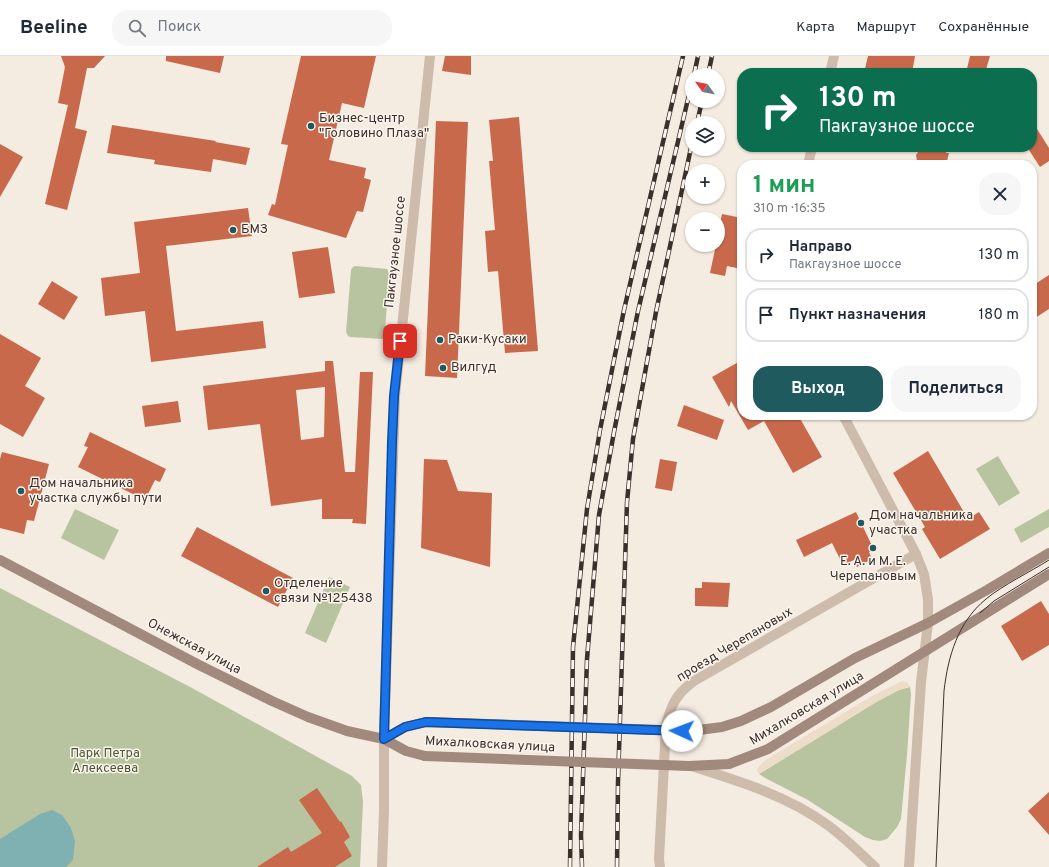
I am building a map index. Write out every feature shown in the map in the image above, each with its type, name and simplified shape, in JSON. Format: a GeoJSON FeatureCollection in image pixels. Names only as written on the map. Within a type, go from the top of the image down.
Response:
{"type":"FeatureCollection","features":[{"type":"Feature","properties":{"kind":"main road","name":"Михалковская улица"},"geometry":{"type":"LineString","coordinates":[[384,739],[405,727],[426,722],[691,731],[722,727],[771,707],[856,658],[928,623],[1049,553]]}},
{"type":"Feature","properties":{"kind":"main road","name":"Онежская улица"},"geometry":{"type":"LineString","coordinates":[[0,560],[199,665],[272,701],[308,717],[347,731],[384,739]]}},
{"type":"Feature","properties":{"kind":"main road","name":"Михалковская улица"},"geometry":{"type":"LineString","coordinates":[[384,739],[406,751],[424,756],[689,766],[729,764],[768,749],[1049,574]]}},
{"type":"Feature","properties":{"kind":"street","name":"Пакгаузное шоссе"},"geometry":{"type":"LineString","coordinates":[[384,739],[394,396],[430,56]]}},
{"type":"Feature","properties":{"kind":"street"},"geometry":{"type":"LineString","coordinates":[[831,68],[834,56]]}},
{"type":"Feature","properties":{"kind":"street"},"geometry":{"type":"LineString","coordinates":[[846,420],[916,554],[924,574],[928,600],[928,623],[921,682],[909,867]]}},
{"type":"Feature","properties":{"kind":"street","name":"проезд Черепановых"},"geometry":{"type":"LineString","coordinates":[[660,867],[659,859],[666,726],[674,701],[683,689],[694,681],[916,554]]}},
{"type":"Feature","properties":{"kind":"street"},"geometry":{"type":"LineString","coordinates":[[382,867],[384,739]]}},
{"type":"Feature","properties":{"kind":"street"},"geometry":{"type":"LineString","coordinates":[[689,766],[741,781],[797,806],[842,836],[875,867]]}},
{"type":"Feature","properties":{"kind":"green space"},"geometry":{"type":"Polygon","coordinates":[[[355,266],[387,269],[389,273],[385,331],[383,339],[350,337],[346,332],[351,270],[355,266]]]}},
{"type":"Feature","properties":{"kind":"green space"},"geometry":{"type":"Polygon","coordinates":[[[998,456],[1020,493],[999,506],[976,469],[998,456]]]}},
{"type":"Feature","properties":{"kind":"green space"},"geometry":{"type":"Polygon","coordinates":[[[75,509],[119,530],[104,560],[61,538],[75,509]]]}},
{"type":"Feature","properties":{"kind":"green space"},"geometry":{"type":"Polygon","coordinates":[[[1049,509],[1049,527],[1021,543],[1014,529],[1049,509]]]}},
{"type":"Feature","properties":{"kind":"green space"},"geometry":{"type":"Polygon","coordinates":[[[329,577],[350,587],[326,643],[305,633],[329,577]]]}},
{"type":"Feature","properties":{"kind":"green space","name":"Парк Петра Алексеева"},"geometry":{"type":"Polygon","coordinates":[[[0,588],[192,688],[352,776],[361,785],[363,802],[360,867],[0,867],[0,588]]]}},
{"type":"Feature","properties":{"kind":"green space"},"geometry":{"type":"Polygon","coordinates":[[[910,687],[911,694],[907,755],[901,819],[897,827],[887,839],[880,841],[865,837],[808,800],[759,774],[878,701],[899,690],[910,687]]]}},
{"type":"Feature","properties":{"kind":"shaded area"},"geometry":{"type":"Polygon","coordinates":[[[902,681],[907,682],[910,687],[899,690],[878,701],[759,774],[757,771],[758,767],[767,759],[874,695],[902,681]]]}},
{"type":"Feature","properties":{"kind":"water"},"geometry":{"type":"Polygon","coordinates":[[[52,810],[62,815],[71,828],[75,841],[73,860],[66,867],[0,867],[0,839],[40,814],[52,810]]]}},
{"type":"Feature","properties":{"kind":"building"},"geometry":{"type":"Polygon","coordinates":[[[61,56],[105,56],[94,68],[87,68],[75,128],[87,131],[67,210],[45,204],[68,105],[58,103],[65,67],[61,56]]]}},
{"type":"Feature","properties":{"kind":"building"},"geometry":{"type":"Polygon","coordinates":[[[166,56],[224,56],[220,73],[166,61],[166,56]]]}},
{"type":"Feature","properties":{"kind":"building","name":"Бизнес-центр \"Головино Плаза\""},"geometry":{"type":"Polygon","coordinates":[[[301,56],[376,56],[364,108],[342,103],[329,160],[366,168],[364,178],[371,180],[363,212],[357,211],[346,238],[268,215],[272,204],[275,205],[288,145],[281,144],[301,56]]]}},
{"type":"Feature","properties":{"kind":"building"},"geometry":{"type":"Polygon","coordinates":[[[445,56],[471,56],[471,75],[442,71],[445,56]]]}},
{"type":"Feature","properties":{"kind":"building"},"geometry":{"type":"Polygon","coordinates":[[[868,56],[915,56],[913,68],[865,68],[868,56]]]}},
{"type":"Feature","properties":{"kind":"building"},"geometry":{"type":"Polygon","coordinates":[[[970,56],[990,56],[986,68],[967,68],[970,56]]]}},
{"type":"Feature","properties":{"kind":"building"},"geometry":{"type":"Polygon","coordinates":[[[519,117],[538,351],[505,353],[498,271],[488,272],[485,231],[495,230],[489,161],[493,161],[489,120],[519,117]]]}},
{"type":"Feature","properties":{"kind":"building"},"geometry":{"type":"Polygon","coordinates":[[[436,121],[468,122],[457,378],[425,376],[436,121]]]}},
{"type":"Feature","properties":{"kind":"building"},"geometry":{"type":"Polygon","coordinates":[[[112,125],[216,141],[215,142],[250,148],[246,165],[213,159],[211,172],[154,164],[155,160],[107,153],[112,125]]]}},
{"type":"Feature","properties":{"kind":"building"},"geometry":{"type":"Polygon","coordinates":[[[1037,129],[1049,148],[1049,161],[1040,167],[1037,160],[1030,152],[1037,152],[1037,129]]]}},
{"type":"Feature","properties":{"kind":"building"},"geometry":{"type":"Polygon","coordinates":[[[0,144],[23,157],[0,197],[0,144]]]}},
{"type":"Feature","properties":{"kind":"building"},"geometry":{"type":"Polygon","coordinates":[[[918,152],[949,153],[947,160],[917,160],[916,155],[918,152]]]}},
{"type":"Feature","properties":{"kind":"building"},"geometry":{"type":"Polygon","coordinates":[[[248,208],[252,236],[166,246],[176,331],[263,321],[266,348],[151,362],[145,311],[105,316],[101,278],[140,273],[134,222],[248,208]]]}},
{"type":"Feature","properties":{"kind":"building"},"geometry":{"type":"Polygon","coordinates":[[[725,215],[737,217],[737,268],[727,266],[725,276],[710,273],[714,252],[725,252],[725,215]]]}},
{"type":"Feature","properties":{"kind":"building"},"geometry":{"type":"Polygon","coordinates":[[[328,247],[335,293],[299,298],[292,252],[328,247]]]}},
{"type":"Feature","properties":{"kind":"building"},"geometry":{"type":"Polygon","coordinates":[[[1049,275],[1049,309],[1037,317],[1037,283],[1049,275]]]}},
{"type":"Feature","properties":{"kind":"building"},"geometry":{"type":"Polygon","coordinates":[[[52,281],[78,297],[64,320],[38,304],[52,281]]]}},
{"type":"Feature","properties":{"kind":"building"},"geometry":{"type":"Polygon","coordinates":[[[0,334],[41,358],[25,386],[45,398],[23,437],[0,424],[0,334]]]}},
{"type":"Feature","properties":{"kind":"building"},"geometry":{"type":"Polygon","coordinates":[[[325,361],[333,361],[345,472],[355,472],[360,372],[373,372],[366,524],[352,523],[353,519],[322,519],[322,499],[271,506],[260,424],[208,430],[203,386],[325,371],[325,361]],[[325,387],[296,390],[301,440],[324,437],[325,387]]]}},
{"type":"Feature","properties":{"kind":"building"},"geometry":{"type":"Polygon","coordinates":[[[737,363],[737,411],[731,401],[729,407],[712,377],[737,363]]]}},
{"type":"Feature","properties":{"kind":"building"},"geometry":{"type":"Polygon","coordinates":[[[178,401],[181,422],[145,427],[142,406],[178,401]]]}},
{"type":"Feature","properties":{"kind":"building"},"geometry":{"type":"Polygon","coordinates":[[[684,405],[724,420],[717,440],[677,426],[684,405]]]}},
{"type":"Feature","properties":{"kind":"building"},"geometry":{"type":"Polygon","coordinates":[[[742,420],[801,420],[822,457],[793,473],[764,421],[748,430],[742,420]]]}},
{"type":"Feature","properties":{"kind":"building"},"geometry":{"type":"Polygon","coordinates":[[[90,432],[166,469],[160,482],[155,480],[145,500],[78,467],[88,447],[84,446],[90,432]]]}},
{"type":"Feature","properties":{"kind":"building"},"geometry":{"type":"Polygon","coordinates":[[[928,451],[968,519],[979,512],[990,529],[940,559],[922,529],[925,527],[893,473],[928,451]]]}},
{"type":"Feature","properties":{"kind":"building","name":"Дом начальника участка службы пути"},"geometry":{"type":"Polygon","coordinates":[[[2,452],[49,464],[34,521],[27,520],[24,534],[0,528],[0,459],[2,452]]]}},
{"type":"Feature","properties":{"kind":"building"},"geometry":{"type":"Polygon","coordinates":[[[424,459],[447,460],[458,491],[492,493],[490,567],[421,548],[424,459]]]}},
{"type":"Feature","properties":{"kind":"building"},"geometry":{"type":"Polygon","coordinates":[[[660,459],[677,462],[672,491],[655,488],[660,459]]]}},
{"type":"Feature","properties":{"kind":"building"},"geometry":{"type":"Polygon","coordinates":[[[856,512],[874,550],[869,552],[872,559],[857,567],[854,560],[843,565],[832,543],[804,557],[796,540],[856,512]]]}},
{"type":"Feature","properties":{"kind":"building"},"geometry":{"type":"Polygon","coordinates":[[[197,527],[293,578],[278,607],[181,556],[197,527]]]}},
{"type":"Feature","properties":{"kind":"building"},"geometry":{"type":"Polygon","coordinates":[[[702,582],[730,583],[728,607],[695,606],[695,588],[702,588],[702,582]]]}},
{"type":"Feature","properties":{"kind":"building"},"geometry":{"type":"Polygon","coordinates":[[[1041,601],[1049,614],[1049,645],[1022,661],[1001,626],[1041,601]]]}},
{"type":"Feature","properties":{"kind":"building"},"geometry":{"type":"Polygon","coordinates":[[[317,788],[340,822],[341,821],[350,837],[344,842],[352,856],[335,867],[257,867],[288,847],[291,852],[322,833],[299,800],[317,788]]]}},
{"type":"Feature","properties":{"kind":"building"},"geometry":{"type":"Polygon","coordinates":[[[1049,792],[1049,835],[1028,811],[1049,792]]]}},
{"type":"Feature","properties":{"kind":"tram line"},"geometry":{"type":"LineString","coordinates":[[936,867],[944,691],[948,665],[956,640],[968,618],[986,599],[1049,560]]}},
{"type":"Feature","properties":{"kind":"tram line"},"geometry":{"type":"LineString","coordinates":[[980,613],[994,601],[1049,567]]}},
{"type":"Feature","properties":{"kind":"railway"},"geometry":{"type":"LineString","coordinates":[[570,867],[573,647],[587,509],[600,430],[624,310],[683,56]]}},
{"type":"Feature","properties":{"kind":"railway"},"geometry":{"type":"LineString","coordinates":[[695,68],[698,56]]}},
{"type":"Feature","properties":{"kind":"railway"},"geometry":{"type":"LineString","coordinates":[[709,68],[712,56]]}},
{"type":"Feature","properties":{"kind":"railway"},"geometry":{"type":"LineString","coordinates":[[582,867],[581,835],[587,659],[599,515],[638,311],[686,108]]}},
{"type":"Feature","properties":{"kind":"railway"},"geometry":{"type":"LineString","coordinates":[[699,116],[700,108]]}},
{"type":"Feature","properties":{"kind":"railway"},"geometry":{"type":"LineString","coordinates":[[617,867],[618,782],[627,502],[633,439],[656,312],[689,156]]}},
{"type":"Feature","properties":{"kind":"place","name":"Бизнес-центр \"Головино Плаза\""},"geometry":{"type":"Point","coordinates":[311,126]}},
{"type":"Feature","properties":{"kind":"place","name":"БМЗ"},"geometry":{"type":"Point","coordinates":[233,230]}},
{"type":"Feature","properties":{"kind":"place","name":"Раки-Кусаки"},"geometry":{"type":"Point","coordinates":[440,340]}},
{"type":"Feature","properties":{"kind":"place","name":"Вилгуд"},"geometry":{"type":"Point","coordinates":[443,368]}},
{"type":"Feature","properties":{"kind":"place","name":"Дом начальника участка службы пути"},"geometry":{"type":"Point","coordinates":[21,491]}},
{"type":"Feature","properties":{"kind":"place","name":"Дом начальника участка"},"geometry":{"type":"Point","coordinates":[861,523]}},
{"type":"Feature","properties":{"kind":"place","name":"Е. А. и М. Е. Черепановым"},"geometry":{"type":"Point","coordinates":[873,548]}},
{"type":"Feature","properties":{"kind":"place","name":"Отделение связи №125438"},"geometry":{"type":"Point","coordinates":[266,591]}},
{"type":"Feature","properties":{"kind":"route"},"geometry":{"type":"LineString","coordinates":[[400,341],[394,396],[392,442],[384,739],[405,727],[426,722],[682,731]]}}]}
